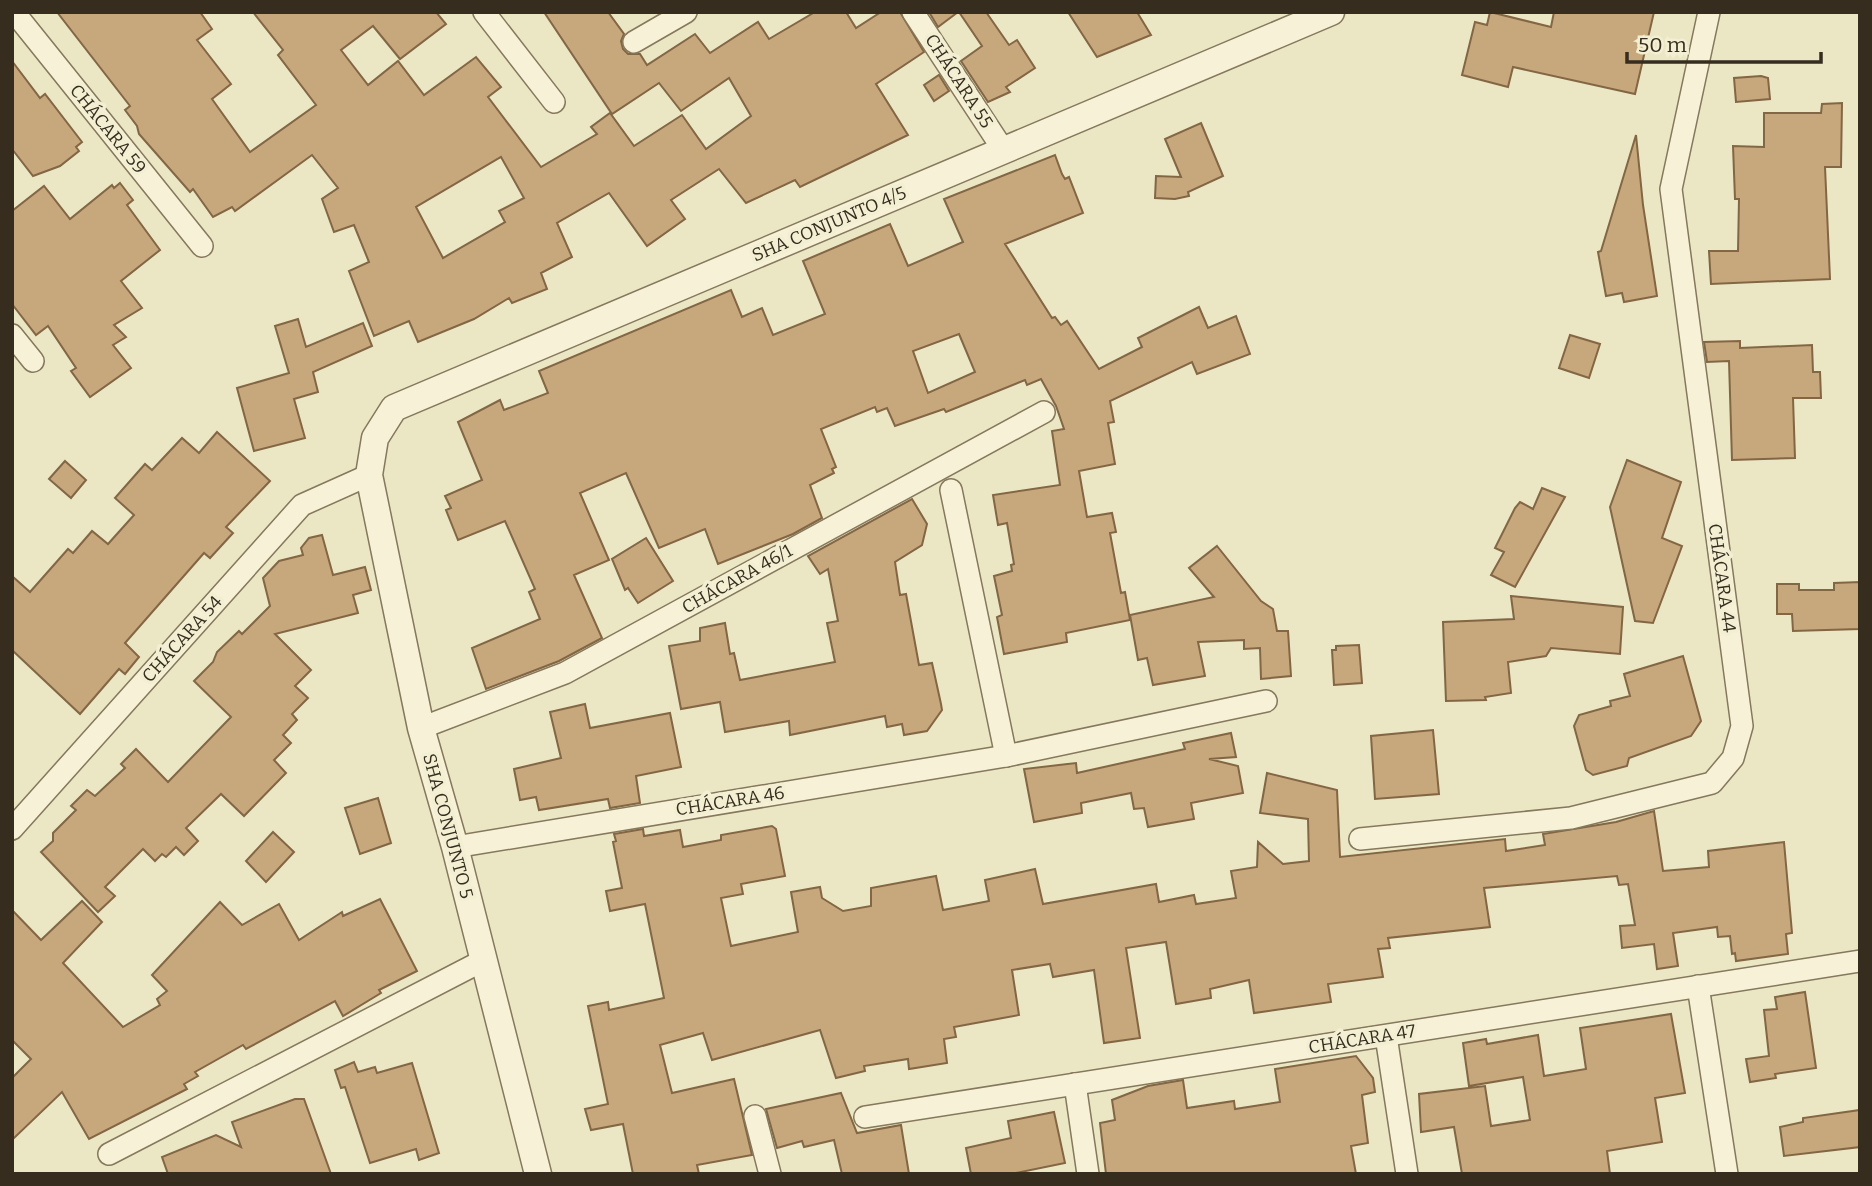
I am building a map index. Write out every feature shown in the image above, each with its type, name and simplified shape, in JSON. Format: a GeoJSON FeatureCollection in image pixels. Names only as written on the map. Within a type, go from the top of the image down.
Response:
{"type":"FeatureCollection","features":[{"type":"Feature","properties":{"kind":"street","name":"CHÁCARA 59"},"geometry":{"type":"LineString","coordinates":[[14,12],[202,246]]}},
{"type":"Feature","properties":{"kind":"street"},"geometry":{"type":"LineString","coordinates":[[484,12],[554,102]]}},
{"type":"Feature","properties":{"kind":"street"},"geometry":{"type":"LineString","coordinates":[[634,42],[686,12]]}},
{"type":"Feature","properties":{"kind":"street","name":"CHÁCARA 55"},"geometry":{"type":"LineString","coordinates":[[913,12],[1004,151]]}},
{"type":"Feature","properties":{"kind":"street","name":"SHA CONJUNTO 4/5"},"geometry":{"type":"LineString","coordinates":[[369,475],[375,438],[394,408],[1331,12]]}},
{"type":"Feature","properties":{"kind":"street","name":"CHÁCARA 44"},"geometry":{"type":"LineString","coordinates":[[1360,839],[1572,818],[1712,783],[1733,758],[1742,726],[1671,190],[1709,12]]}},
{"type":"Feature","properties":{"kind":"street"},"geometry":{"type":"LineString","coordinates":[[12,335],[33,361]]}},
{"type":"Feature","properties":{"kind":"street","name":"CHÁCARA 46/1"},"geometry":{"type":"LineString","coordinates":[[421,728],[565,673],[1044,412]]}},
{"type":"Feature","properties":{"kind":"street","name":"SHA CONJUNTO 5"},"geometry":{"type":"LineString","coordinates":[[369,475],[421,728],[455,847],[538,1174]]}},
{"type":"Feature","properties":{"kind":"street","name":"CHÁCARA 54"},"geometry":{"type":"LineString","coordinates":[[12,829],[302,505],[369,475]]}},
{"type":"Feature","properties":{"kind":"street"},"geometry":{"type":"LineString","coordinates":[[951,490],[1006,756]]}},
{"type":"Feature","properties":{"kind":"street","name":"CHÁCARA 46"},"geometry":{"type":"LineString","coordinates":[[455,847],[1006,756],[1266,701]]}},
{"type":"Feature","properties":{"kind":"street"},"geometry":{"type":"LineString","coordinates":[[109,1153],[482,961]]}},
{"type":"Feature","properties":{"kind":"street","name":"CHÁCARA 47"},"geometry":{"type":"LineString","coordinates":[[865,1117],[1860,961]]}},
{"type":"Feature","properties":{"kind":"street"},"geometry":{"type":"LineString","coordinates":[[1698,986],[1727,1174]]}},
{"type":"Feature","properties":{"kind":"street"},"geometry":{"type":"LineString","coordinates":[[1386,1036],[1407,1174]]}},
{"type":"Feature","properties":{"kind":"street"},"geometry":{"type":"LineString","coordinates":[[1075,1084],[1088,1174]]}},
{"type":"Feature","properties":{"kind":"street"},"geometry":{"type":"LineString","coordinates":[[755,1116],[770,1174]]}},
{"type":"Feature","properties":{"kind":"building"},"geometry":{"type":"Polygon","coordinates":[[[57,12],[200,12],[212,29],[197,40],[231,84],[212,99],[250,152],[316,105],[278,55],[283,50],[253,12],[436,12],[446,24],[400,59],[373,26],[341,50],[368,85],[398,61],[424,95],[476,57],[501,87],[488,97],[541,167],[597,134],[591,127],[610,113],[634,146],[682,115],[706,149],[751,116],[729,78],[681,111],[659,83],[612,114],[544,12],[608,12],[624,34],[621,41],[623,49],[628,54],[640,54],[647,65],[695,34],[710,53],[758,22],[769,39],[815,12],[846,12],[856,28],[881,12],[900,12],[924,52],[876,84],[908,135],[800,187],[795,180],[746,203],[719,169],[671,200],[685,219],[647,246],[609,193],[557,223],[572,257],[541,273],[547,289],[512,303],[509,298],[474,319],[418,342],[409,321],[374,336],[349,271],[369,262],[354,225],[334,232],[322,199],[338,188],[312,155],[235,211],[232,207],[213,217],[193,189],[190,192],[139,134],[137,126],[125,110],[130,106],[57,12]],[[501,157],[416,207],[443,258],[505,222],[499,211],[524,198],[501,157]]]}},
{"type":"Feature","properties":{"kind":"building"},"geometry":{"type":"Polygon","coordinates":[[[929,12],[958,12],[938,27],[929,12]]]}},
{"type":"Feature","properties":{"kind":"building"},"geometry":{"type":"Polygon","coordinates":[[[959,12],[986,12],[1009,45],[1017,40],[1035,68],[1006,87],[1010,92],[988,102],[961,61],[982,46],[959,12]]]}},
{"type":"Feature","properties":{"kind":"building"},"geometry":{"type":"Polygon","coordinates":[[[1068,12],[1137,12],[1151,35],[1097,57],[1068,12]]]}},
{"type":"Feature","properties":{"kind":"building"},"geometry":{"type":"Polygon","coordinates":[[[1490,12],[1551,27],[1554,12],[1654,12],[1635,94],[1513,67],[1508,87],[1462,75],[1475,22],[1487,25],[1490,12]]]}},
{"type":"Feature","properties":{"kind":"building"},"geometry":{"type":"Polygon","coordinates":[[[12,61],[40,98],[45,94],[82,142],[76,147],[79,151],[60,166],[33,176],[12,149],[12,61]]]}},
{"type":"Feature","properties":{"kind":"building"},"geometry":{"type":"Polygon","coordinates":[[[939,75],[949,91],[934,101],[924,85],[939,75]]]}},
{"type":"Feature","properties":{"kind":"building"},"geometry":{"type":"Polygon","coordinates":[[[1734,78],[1768,78],[1770,99],[1736,102],[1734,78]]]}},
{"type":"Feature","properties":{"kind":"building"},"geometry":{"type":"Polygon","coordinates":[[[1842,103],[1841,167],[1825,167],[1830,279],[1711,284],[1709,251],[1738,251],[1739,199],[1735,199],[1733,146],[1764,147],[1764,113],[1821,113],[1822,104],[1842,103]]]}},
{"type":"Feature","properties":{"kind":"building"},"geometry":{"type":"Polygon","coordinates":[[[1201,123],[1223,176],[1188,192],[1189,196],[1175,199],[1155,198],[1156,176],[1181,177],[1165,139],[1201,123]]]}},
{"type":"Feature","properties":{"kind":"building"},"geometry":{"type":"Polygon","coordinates":[[[1636,135],[1643,205],[1657,296],[1624,302],[1622,293],[1606,296],[1598,252],[1601,251],[1636,135]]]}},
{"type":"Feature","properties":{"kind":"building"},"geometry":{"type":"Polygon","coordinates":[[[1055,155],[1065,179],[1069,177],[1083,213],[1005,244],[1052,318],[1055,317],[1061,325],[1067,321],[1099,369],[1142,347],[1138,338],[1199,307],[1208,328],[1236,316],[1250,354],[1197,374],[1192,362],[1110,401],[1114,422],[1108,423],[1115,464],[1079,471],[1087,517],[1112,513],[1116,532],[1110,533],[1121,593],[1125,592],[1130,620],[1066,633],[1067,642],[1004,654],[997,617],[1002,615],[994,576],[1012,571],[1011,565],[1014,564],[1007,523],[998,525],[993,495],[1060,485],[1052,431],[1064,429],[1056,406],[1041,379],[1027,385],[1025,380],[946,412],[944,409],[895,426],[887,408],[877,412],[875,407],[821,429],[836,467],[832,469],[834,473],[810,485],[822,518],[793,534],[718,564],[705,529],[659,548],[626,473],[580,493],[609,560],[574,575],[602,638],[559,661],[486,689],[472,648],[540,619],[529,592],[535,589],[505,521],[458,540],[446,510],[451,508],[445,496],[482,480],[458,422],[500,400],[504,410],[548,393],[539,371],[731,290],[742,317],[762,308],[773,335],[825,314],[803,261],[890,224],[908,266],[963,242],[944,199],[1055,155]],[[959,334],[913,351],[928,393],[975,372],[959,334]]]}},
{"type":"Feature","properties":{"kind":"building"},"geometry":{"type":"Polygon","coordinates":[[[120,183],[133,200],[127,205],[160,250],[121,281],[142,308],[114,325],[126,337],[113,345],[131,368],[90,397],[71,371],[76,368],[48,326],[36,335],[12,304],[12,211],[44,186],[70,219],[112,185],[114,188],[120,183]]]}},
{"type":"Feature","properties":{"kind":"building"},"geometry":{"type":"Polygon","coordinates":[[[298,319],[306,347],[363,323],[372,346],[313,372],[318,392],[294,399],[305,438],[254,451],[237,388],[289,373],[275,326],[298,319]]]}},
{"type":"Feature","properties":{"kind":"building"},"geometry":{"type":"Polygon","coordinates":[[[1570,335],[1600,344],[1589,378],[1559,368],[1570,335]]]}},
{"type":"Feature","properties":{"kind":"building"},"geometry":{"type":"Polygon","coordinates":[[[1740,341],[1740,348],[1812,345],[1813,372],[1820,372],[1821,398],[1793,398],[1795,458],[1732,460],[1729,361],[1707,362],[1704,342],[1740,341]]]}},
{"type":"Feature","properties":{"kind":"building"},"geometry":{"type":"Polygon","coordinates":[[[217,432],[270,481],[226,527],[233,533],[210,558],[204,553],[125,643],[139,657],[125,674],[119,669],[80,714],[12,650],[12,576],[30,592],[68,549],[73,553],[92,531],[108,544],[134,515],[115,498],[145,464],[152,470],[182,438],[199,453],[217,432]]]}},
{"type":"Feature","properties":{"kind":"building"},"geometry":{"type":"Polygon","coordinates":[[[1627,460],[1681,482],[1662,538],[1682,546],[1653,623],[1635,621],[1610,507],[1627,460]]]}},
{"type":"Feature","properties":{"kind":"building"},"geometry":{"type":"Polygon","coordinates":[[[65,461],[86,480],[71,498],[49,479],[65,461]]]}},
{"type":"Feature","properties":{"kind":"building"},"geometry":{"type":"Polygon","coordinates":[[[1542,488],[1565,497],[1515,587],[1491,575],[1504,552],[1495,548],[1515,508],[1520,502],[1533,509],[1542,488]]]}},
{"type":"Feature","properties":{"kind":"building"},"geometry":{"type":"Polygon","coordinates":[[[912,499],[927,524],[922,545],[895,562],[900,595],[906,594],[919,665],[932,663],[941,704],[942,710],[927,731],[904,735],[902,724],[887,727],[885,716],[790,735],[789,721],[725,732],[720,702],[681,709],[669,646],[700,641],[700,628],[725,623],[730,654],[734,653],[740,680],[835,662],[827,623],[838,621],[828,569],[820,574],[808,556],[912,499]]]}},
{"type":"Feature","properties":{"kind":"building"},"geometry":{"type":"Polygon","coordinates":[[[322,535],[333,575],[365,567],[371,590],[353,595],[358,613],[275,634],[311,670],[295,686],[308,698],[292,714],[297,720],[283,735],[291,743],[274,760],[286,773],[244,816],[221,794],[186,828],[198,841],[184,855],[176,847],[166,857],[162,854],[155,861],[143,849],[105,887],[115,896],[98,912],[41,852],[53,841],[53,833],[76,810],[71,806],[87,790],[95,796],[125,768],[121,764],[136,749],[168,782],[231,717],[194,681],[213,662],[217,652],[239,631],[242,634],[270,606],[263,578],[279,561],[303,555],[301,548],[309,538],[322,535]]]}},
{"type":"Feature","properties":{"kind":"building"},"geometry":{"type":"Polygon","coordinates":[[[646,538],[673,581],[638,603],[628,588],[625,590],[612,559],[646,538]]]}},
{"type":"Feature","properties":{"kind":"building"},"geometry":{"type":"Polygon","coordinates":[[[1217,546],[1261,601],[1273,609],[1277,631],[1288,631],[1291,676],[1261,679],[1260,648],[1244,649],[1244,640],[1198,642],[1205,676],[1153,685],[1147,658],[1138,660],[1130,615],[1214,597],[1189,568],[1217,546]]]}},
{"type":"Feature","properties":{"kind":"building"},"geometry":{"type":"Polygon","coordinates":[[[1860,582],[1860,629],[1793,631],[1792,614],[1777,614],[1777,584],[1799,584],[1799,590],[1834,590],[1834,583],[1860,582]]]}},
{"type":"Feature","properties":{"kind":"building"},"geometry":{"type":"Polygon","coordinates":[[[1511,596],[1623,607],[1620,654],[1551,648],[1546,656],[1508,662],[1511,693],[1485,697],[1486,700],[1446,701],[1443,622],[1514,619],[1511,596]]]}},
{"type":"Feature","properties":{"kind":"building"},"geometry":{"type":"Polygon","coordinates":[[[1359,645],[1362,683],[1334,685],[1332,650],[1336,650],[1336,646],[1359,645]]]}},
{"type":"Feature","properties":{"kind":"building"},"geometry":{"type":"Polygon","coordinates":[[[1683,656],[1701,721],[1691,736],[1629,758],[1627,766],[1593,775],[1586,770],[1574,726],[1579,715],[1611,706],[1610,701],[1630,696],[1624,674],[1683,656]]]}},
{"type":"Feature","properties":{"kind":"building"},"geometry":{"type":"Polygon","coordinates":[[[585,704],[590,728],[670,713],[681,767],[636,776],[640,803],[610,808],[608,799],[539,810],[536,797],[520,800],[514,769],[561,758],[550,712],[585,704]]]}},
{"type":"Feature","properties":{"kind":"building"},"geometry":{"type":"Polygon","coordinates":[[[1433,730],[1439,794],[1375,799],[1371,736],[1433,730]]]}},
{"type":"Feature","properties":{"kind":"building"},"geometry":{"type":"Polygon","coordinates":[[[1231,733],[1236,757],[1209,759],[1238,766],[1243,793],[1191,803],[1194,819],[1148,827],[1144,808],[1134,809],[1131,793],[1081,803],[1082,813],[1034,822],[1024,769],[1076,763],[1077,773],[1185,749],[1183,743],[1231,733]]]}},
{"type":"Feature","properties":{"kind":"building"},"geometry":{"type":"Polygon","coordinates":[[[1267,773],[1337,790],[1340,857],[1505,839],[1506,851],[1545,845],[1543,834],[1616,822],[1654,811],[1663,871],[1709,867],[1708,851],[1784,842],[1792,933],[1786,934],[1788,954],[1736,961],[1735,953],[1732,954],[1730,936],[1718,937],[1717,927],[1673,933],[1678,966],[1657,969],[1654,944],[1622,948],[1620,926],[1635,925],[1628,884],[1619,885],[1617,876],[1484,888],[1490,927],[1388,938],[1390,948],[1378,949],[1383,977],[1328,984],[1331,1002],[1254,1013],[1249,980],[1210,989],[1211,998],[1176,1004],[1166,942],[1126,948],[1140,1038],[1104,1043],[1094,970],[1053,977],[1050,964],[1012,970],[1019,1015],[954,1027],[956,1037],[944,1039],[947,1063],[909,1069],[908,1059],[864,1066],[865,1071],[836,1078],[820,1030],[712,1060],[703,1033],[660,1045],[672,1093],[734,1079],[752,1155],[697,1165],[699,1174],[633,1174],[623,1124],[591,1130],[585,1109],[608,1104],[588,1006],[608,1002],[609,1010],[664,998],[645,904],[610,911],[606,891],[622,888],[613,842],[616,841],[614,834],[643,829],[644,836],[680,830],[683,847],[721,840],[721,835],[772,826],[776,829],[785,876],[741,884],[743,894],[721,898],[731,946],[798,932],[791,892],[820,887],[822,898],[843,911],[871,906],[871,888],[936,876],[943,910],[989,901],[985,880],[1035,869],[1043,904],[1156,884],[1159,902],[1194,895],[1196,904],[1236,898],[1231,871],[1257,867],[1258,842],[1283,864],[1309,861],[1308,819],[1260,813],[1267,773]]]}},
{"type":"Feature","properties":{"kind":"building"},"geometry":{"type":"Polygon","coordinates":[[[378,798],[391,843],[360,854],[345,808],[378,798]]]}},
{"type":"Feature","properties":{"kind":"building"},"geometry":{"type":"Polygon","coordinates":[[[273,832],[294,852],[266,882],[246,861],[273,832]]]}},
{"type":"Feature","properties":{"kind":"building"},"geometry":{"type":"Polygon","coordinates":[[[380,899],[417,971],[379,990],[381,993],[343,1016],[335,1001],[246,1049],[243,1045],[195,1072],[198,1076],[184,1084],[187,1089],[89,1139],[62,1092],[12,1140],[12,1078],[31,1059],[12,1040],[12,910],[41,940],[82,901],[102,922],[63,963],[123,1027],[160,1005],[157,999],[167,991],[152,975],[220,902],[242,925],[279,904],[299,940],[342,912],[343,916],[380,899]]]}},
{"type":"Feature","properties":{"kind":"building"},"geometry":{"type":"Polygon","coordinates":[[[1805,992],[1816,1068],[1775,1074],[1776,1078],[1750,1082],[1746,1059],[1769,1056],[1764,1010],[1777,1009],[1775,997],[1805,992]]]}},
{"type":"Feature","properties":{"kind":"building"},"geometry":{"type":"Polygon","coordinates":[[[1671,1014],[1685,1093],[1655,1098],[1662,1142],[1607,1151],[1610,1174],[1462,1174],[1454,1127],[1421,1132],[1419,1094],[1485,1086],[1491,1126],[1530,1120],[1523,1077],[1469,1086],[1463,1043],[1486,1039],[1487,1044],[1538,1035],[1544,1076],[1586,1069],[1580,1028],[1671,1014]]]}},
{"type":"Feature","properties":{"kind":"building"},"geometry":{"type":"Polygon","coordinates":[[[1356,1056],[1373,1078],[1375,1092],[1362,1095],[1368,1143],[1351,1146],[1356,1174],[1106,1174],[1100,1123],[1115,1120],[1112,1100],[1148,1086],[1183,1080],[1187,1108],[1234,1101],[1235,1109],[1280,1102],[1275,1069],[1356,1056]]]}},
{"type":"Feature","properties":{"kind":"building"},"geometry":{"type":"Polygon","coordinates":[[[354,1062],[358,1072],[375,1067],[377,1073],[412,1063],[439,1153],[419,1160],[416,1149],[370,1163],[345,1087],[341,1088],[335,1070],[354,1062]]]}},
{"type":"Feature","properties":{"kind":"building"},"geometry":{"type":"Polygon","coordinates":[[[841,1093],[857,1133],[901,1125],[909,1174],[842,1174],[834,1140],[804,1147],[802,1141],[777,1148],[766,1109],[841,1093]]]}},
{"type":"Feature","properties":{"kind":"building"},"geometry":{"type":"Polygon","coordinates":[[[295,1099],[304,1099],[331,1174],[168,1174],[162,1157],[216,1135],[241,1147],[232,1122],[295,1099]]]}},
{"type":"Feature","properties":{"kind":"building"},"geometry":{"type":"Polygon","coordinates":[[[1860,1110],[1860,1147],[1784,1156],[1780,1127],[1803,1122],[1803,1118],[1860,1110]]]}},
{"type":"Feature","properties":{"kind":"building"},"geometry":{"type":"Polygon","coordinates":[[[1054,1112],[1065,1163],[1011,1174],[971,1174],[966,1148],[1011,1138],[1008,1121],[1054,1112]]]}}]}
